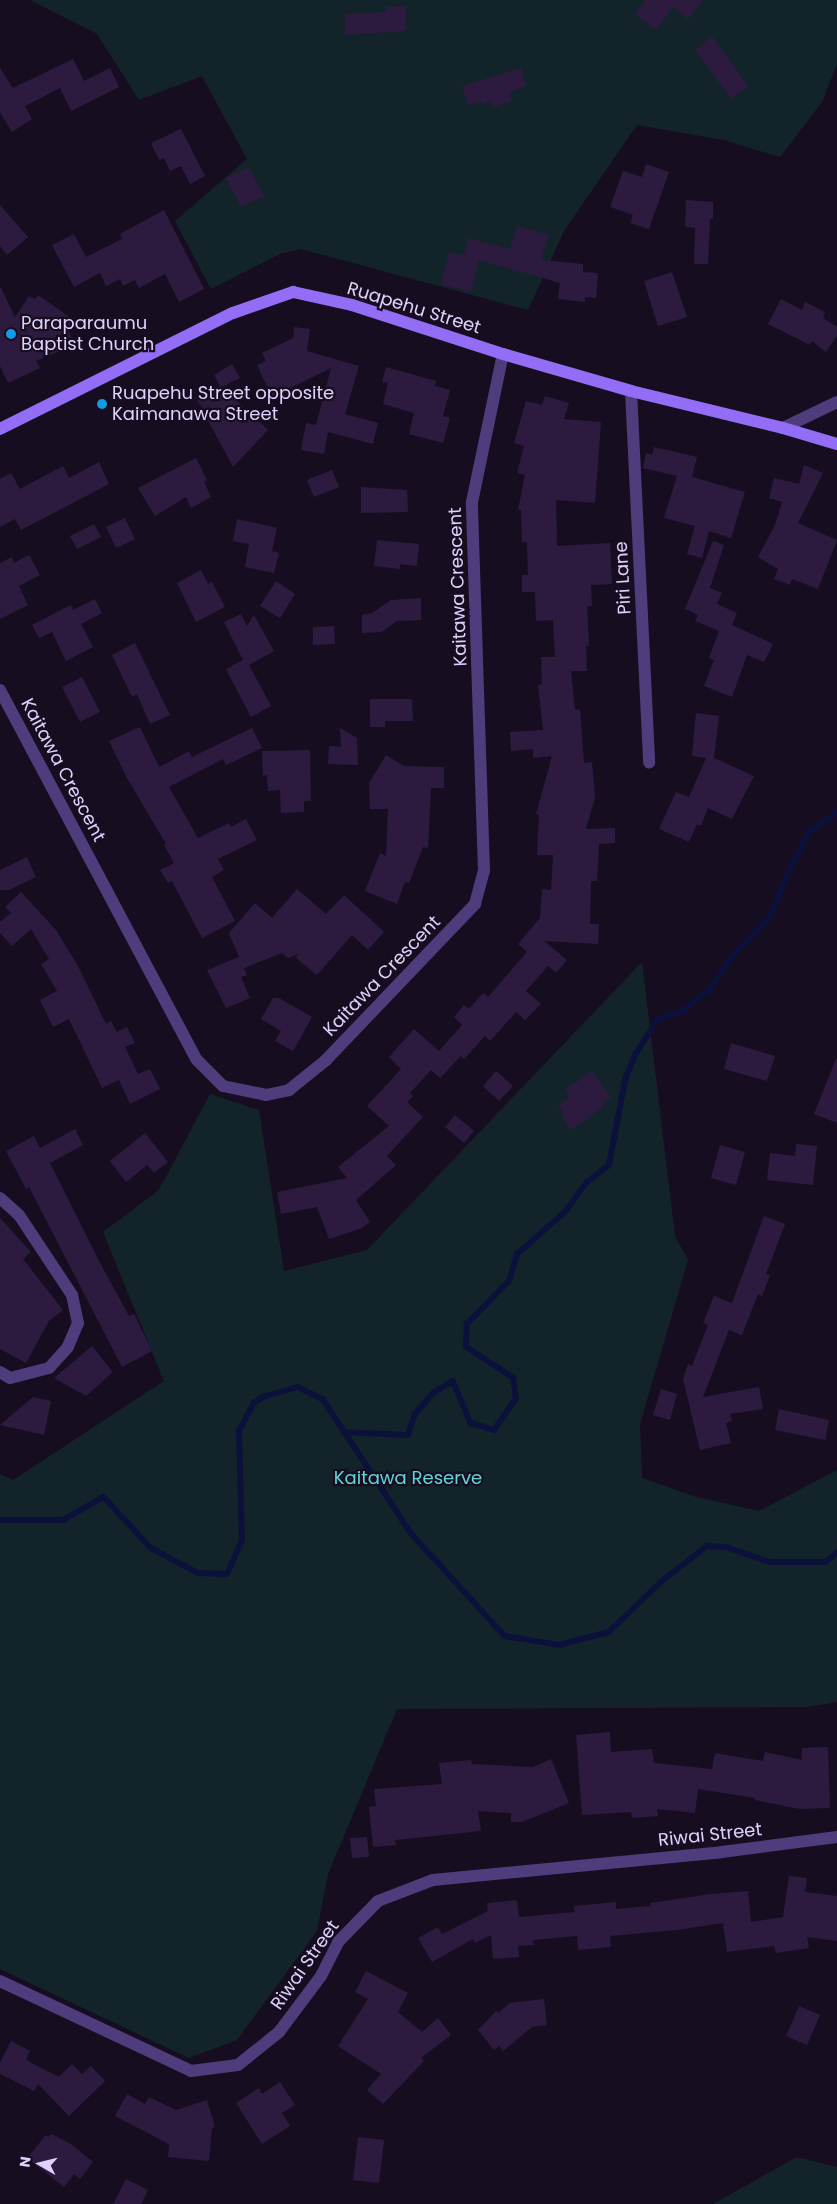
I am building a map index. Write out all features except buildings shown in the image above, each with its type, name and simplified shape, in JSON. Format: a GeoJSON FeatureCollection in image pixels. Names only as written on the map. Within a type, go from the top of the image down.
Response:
{"type":"FeatureCollection","features":[{"type":"Feature","properties":{"kind":"street","name":"Ruapehu Street"},"geometry":{"type":"LineString","coordinates":[[0,429],[234,312],[293,292],[352,305],[503,354],[631,391],[783,428],[837,444]]}},
{"type":"Feature","properties":{"kind":"street","name":"Kaitawa Crescent"},"geometry":{"type":"LineString","coordinates":[[0,690],[198,1060],[223,1086],[266,1095],[289,1090],[326,1060],[475,904],[484,871],[472,502],[503,354]]}},
{"type":"Feature","properties":{"kind":"street","name":"Piri Lane"},"geometry":{"type":"LineString","coordinates":[[631,391],[649,763]]}},
{"type":"Feature","properties":{"kind":"street"},"geometry":{"type":"LineString","coordinates":[[783,428],[837,402]]}},
{"type":"Feature","properties":{"kind":"street"},"geometry":{"type":"LineString","coordinates":[[0,1198],[19,1215],[72,1296],[78,1323],[68,1347],[49,1368],[10,1378],[0,1372]]}},
{"type":"Feature","properties":{"kind":"street","name":"Riwai Street"},"geometry":{"type":"LineString","coordinates":[[0,1981],[191,2071],[238,2066],[279,2032],[321,1976],[338,1942],[378,1901],[434,1880],[722,1852],[837,1837]]}},
{"type":"Feature","properties":{"kind":"green space"},"geometry":{"type":"Polygon","coordinates":[[[30,0],[837,0],[837,64],[822,102],[780,157],[724,140],[637,125],[564,231],[528,310],[301,249],[280,254],[211,289],[175,221],[247,159],[202,76],[139,100],[97,34],[30,0]]]}},
{"type":"Feature","properties":{"kind":"green space","name":"Kaitawa Reserve"},"geometry":{"type":"Polygon","coordinates":[[[642,962],[675,1236],[688,1260],[640,1424],[642,1478],[696,1497],[759,1511],[837,1470],[837,1702],[807,1707],[397,1709],[328,1874],[317,1931],[237,2040],[189,2058],[0,1969],[0,1474],[13,1480],[164,1381],[103,1232],[159,1190],[210,1094],[259,1110],[284,1271],[367,1250],[642,962]]]}},
{"type":"Feature","properties":{"kind":"green space"},"geometry":{"type":"Polygon","coordinates":[[[797,2157],[837,2167],[837,2204],[713,2204],[797,2157]]]}},
{"type":"Feature","properties":{"kind":"waterway"},"geometry":{"type":"LineString","coordinates":[[344,1432],[408,1435],[415,1414],[433,1393],[453,1381],[471,1423],[494,1430],[516,1399],[513,1378],[466,1347],[467,1324],[509,1281],[517,1254],[565,1212],[586,1183],[609,1165],[625,1080],[635,1055],[658,1019],[681,1012],[710,989],[734,954],[770,917],[786,877],[808,833],[837,812]]}},
{"type":"Feature","properties":{"kind":"waterway"},"geometry":{"type":"LineString","coordinates":[[0,1520],[63,1520],[104,1497],[151,1548],[198,1573],[227,1574],[242,1540],[239,1431],[254,1403],[263,1397],[298,1387],[323,1399],[411,1533],[505,1636],[559,1645],[609,1632],[661,1582],[707,1546],[726,1547],[770,1562],[825,1562],[837,1553]]}},
{"type":"Feature","properties":{"kind":"place","name":"Paraparaumu Baptist Church"},"geometry":{"type":"Point","coordinates":[11,334]}},
{"type":"Feature","properties":{"kind":"place","name":"Ruapehu Street opposite Kaimanawa Street"},"geometry":{"type":"Point","coordinates":[102,404]}}]}
